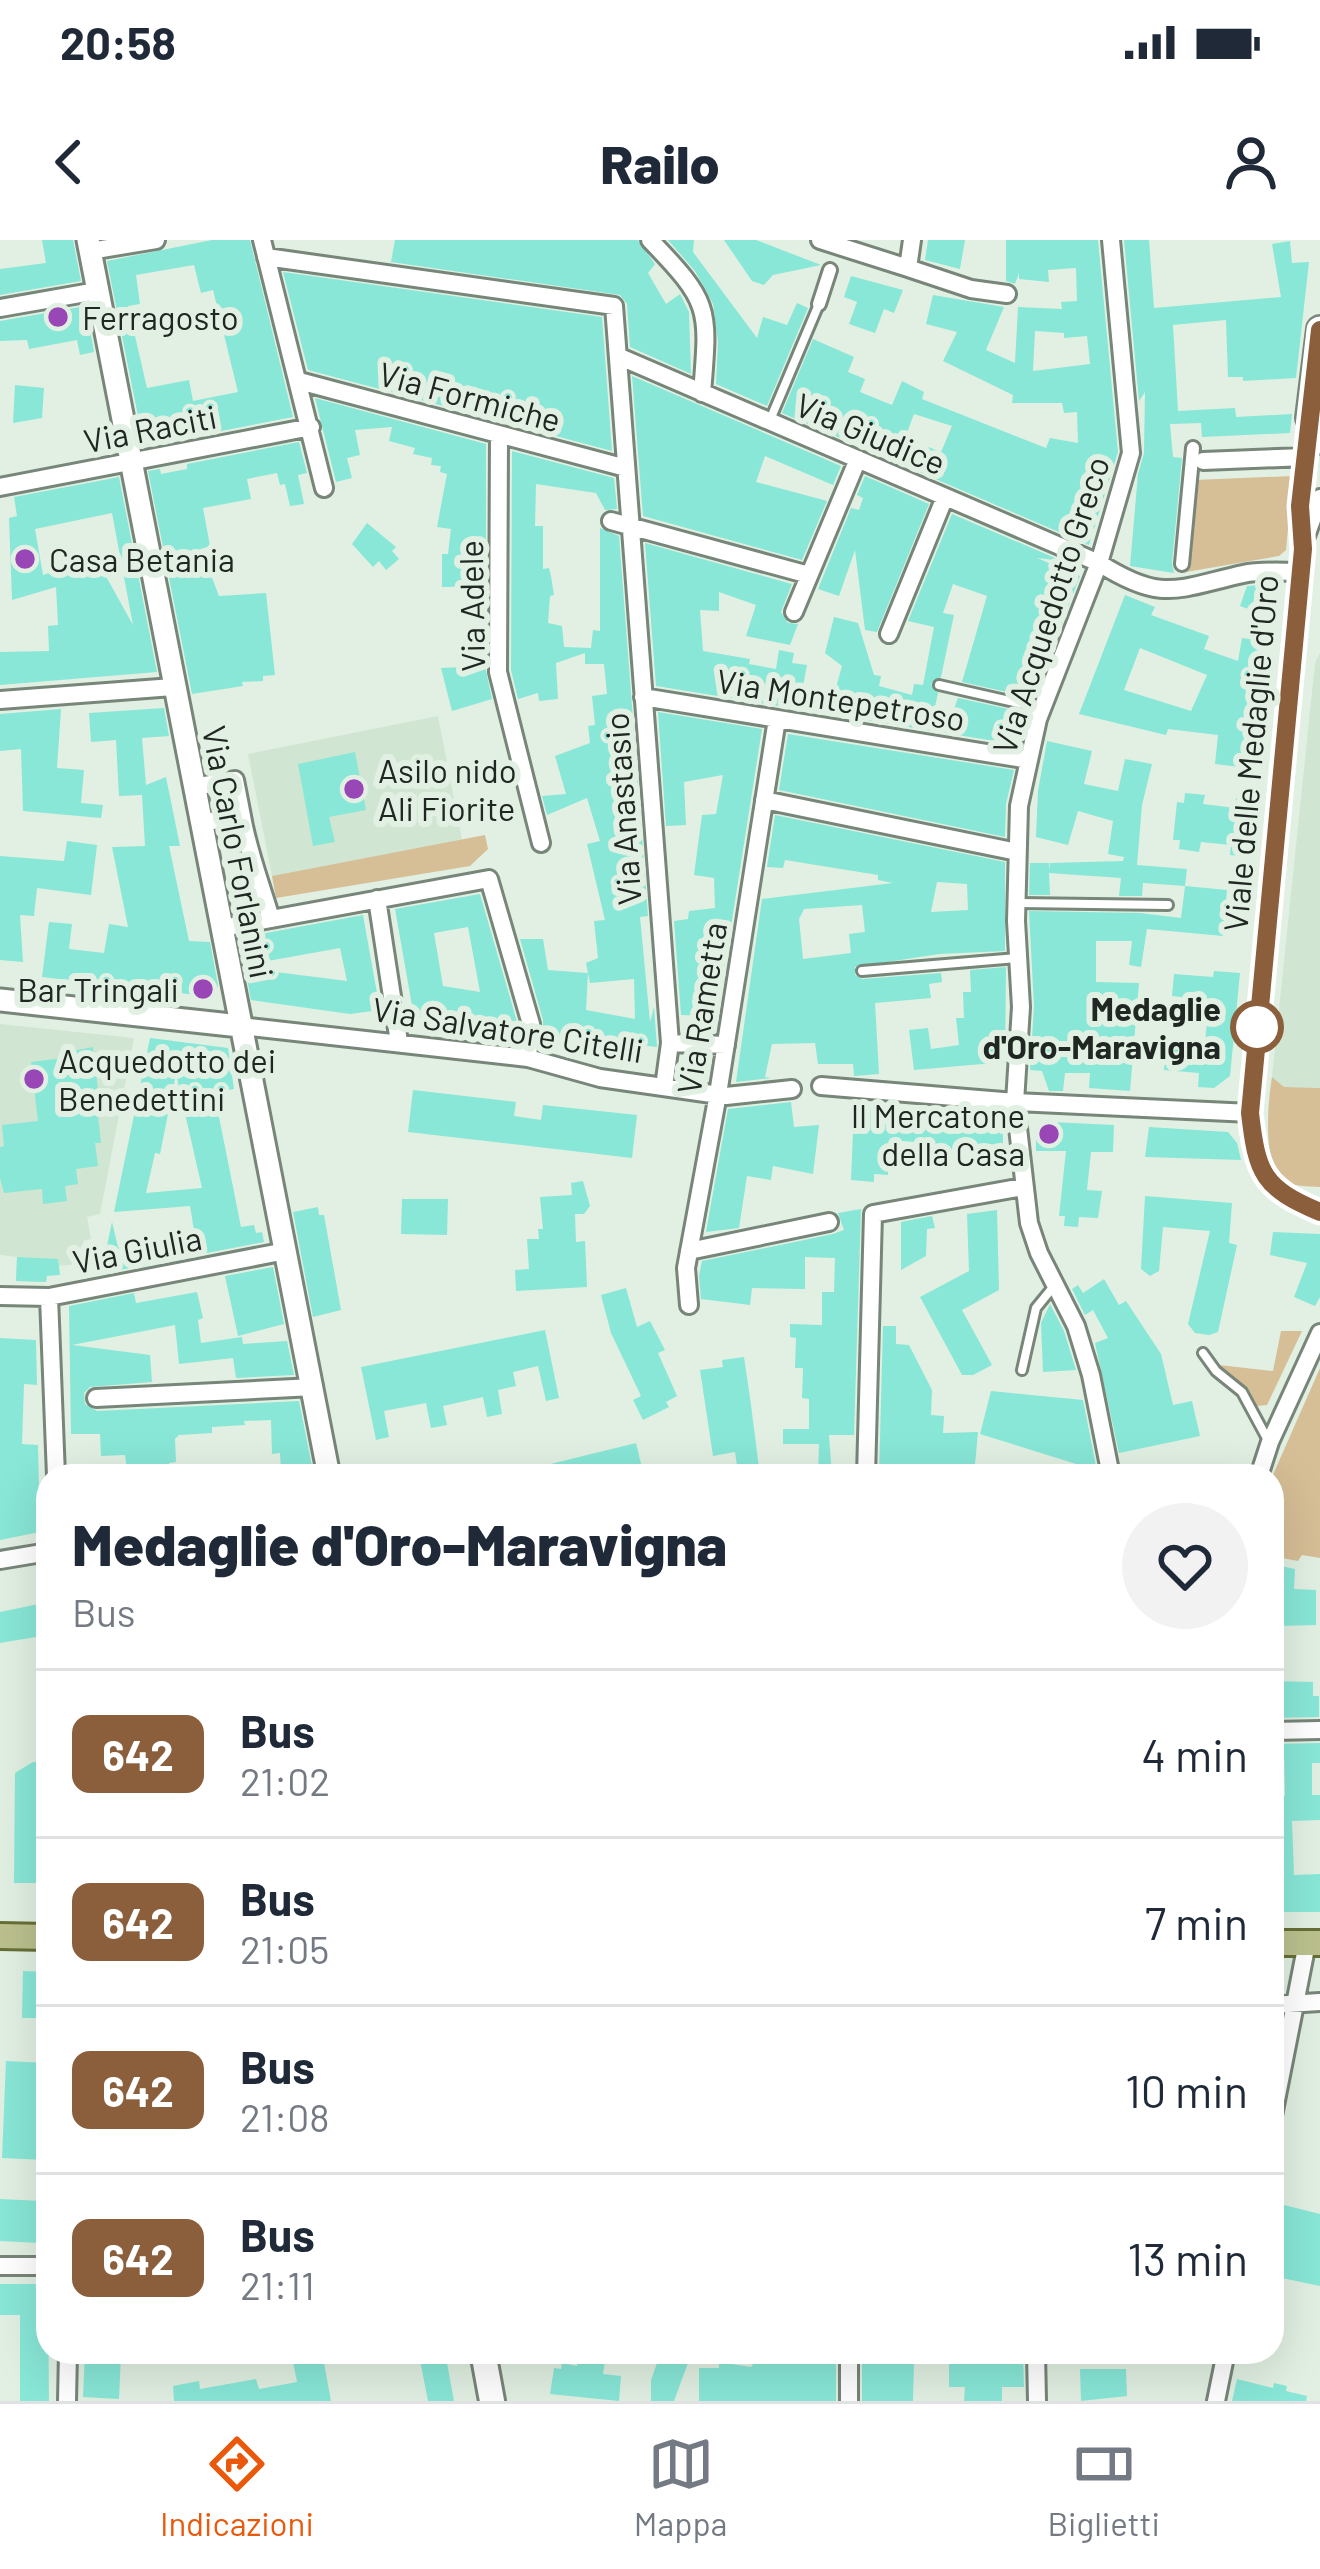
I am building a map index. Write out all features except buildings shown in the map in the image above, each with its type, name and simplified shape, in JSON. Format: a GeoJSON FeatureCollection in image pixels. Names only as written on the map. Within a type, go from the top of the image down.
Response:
{"type":"FeatureCollection","features":[{"type":"Feature","properties":{"kind":"main road","name":"Viale delle Medaglie d'Oro"},"geometry":{"type":"LineString","coordinates":[[1314,430],[1320,329]]}},
{"type":"Feature","properties":{"kind":"main road"},"geometry":{"type":"LineString","coordinates":[[0,1936],[36,1936]]}},
{"type":"Feature","properties":{"kind":"main road"},"geometry":{"type":"LineString","coordinates":[[487,2364],[500,2400]]}},
{"type":"Feature","properties":{"kind":"street"},"geometry":{"type":"LineString","coordinates":[[89,246],[156,240]]}},
{"type":"Feature","properties":{"kind":"street"},"geometry":{"type":"LineString","coordinates":[[650,240],[701,301],[708,323],[702,393]]}},
{"type":"Feature","properties":{"kind":"street"},"geometry":{"type":"LineString","coordinates":[[820,240],[971,289],[1007,294]]}},
{"type":"Feature","properties":{"kind":"street"},"geometry":{"type":"LineString","coordinates":[[908,268],[912,240]]}},
{"type":"Feature","properties":{"kind":"street","name":"Via Acquedotto Greco"},"geometry":{"type":"LineString","coordinates":[[1110,1464],[1076,1326],[1028,1223],[1016,1102],[1021,1007],[1016,903],[1019,806],[1029,760],[1043,708],[1099,563],[1131,453],[1111,240]]}},
{"type":"Feature","properties":{"kind":"street","name":"Via Carlo Forlanini"},"geometry":{"type":"LineString","coordinates":[[89,246],[327,1464]]}},
{"type":"Feature","properties":{"kind":"street"},"geometry":{"type":"LineString","coordinates":[[264,248],[324,488]]}},
{"type":"Feature","properties":{"kind":"street","name":"Via Anastasio"},"geometry":{"type":"LineString","coordinates":[[264,248],[614,306],[670,1042],[664,1087]]}},
{"type":"Feature","properties":{"kind":"street"},"geometry":{"type":"LineString","coordinates":[[819,304],[830,270]]}},
{"type":"Feature","properties":{"kind":"street"},"geometry":{"type":"LineString","coordinates":[[0,308],[97,291]]}},
{"type":"Feature","properties":{"kind":"street","name":"Via Giudice"},"geometry":{"type":"LineString","coordinates":[[620,357],[1099,563],[1132,584],[1158,590],[1248,573],[1300,572]]}},
{"type":"Feature","properties":{"kind":"street","name":"Via Formiche"},"geometry":{"type":"LineString","coordinates":[[299,381],[626,468]]}},
{"type":"Feature","properties":{"kind":"street","name":"Via Raciti"},"geometry":{"type":"LineString","coordinates":[[0,487],[310,427]]}},
{"type":"Feature","properties":{"kind":"street"},"geometry":{"type":"LineString","coordinates":[[1182,564],[1198,454],[1314,430]]}},
{"type":"Feature","properties":{"kind":"street","name":"Viale delle Medaglie d'Oro"},"geometry":{"type":"LineString","coordinates":[[1314,430],[1300,506],[1303,549],[1250,1113],[1269,1182],[1284,1196],[1320,1211]]}},
{"type":"Feature","properties":{"kind":"street","name":"Via Adele"},"geometry":{"type":"LineString","coordinates":[[500,435],[498,672],[541,843]]}},
{"type":"Feature","properties":{"kind":"street"},"geometry":{"type":"LineString","coordinates":[[794,613],[858,459]]}},
{"type":"Feature","properties":{"kind":"street"},"geometry":{"type":"LineString","coordinates":[[889,634],[945,497]]}},
{"type":"Feature","properties":{"kind":"street"},"geometry":{"type":"LineString","coordinates":[[1303,549],[1320,498]]}},
{"type":"Feature","properties":{"kind":"street"},"geometry":{"type":"LineString","coordinates":[[611,521],[809,575]]}},
{"type":"Feature","properties":{"kind":"street"},"geometry":{"type":"LineString","coordinates":[[0,700],[172,687]]}},
{"type":"Feature","properties":{"kind":"street","name":"Via Montepetroso"},"geometry":{"type":"LineString","coordinates":[[644,697],[1029,760]]}},
{"type":"Feature","properties":{"kind":"street","name":"Via Rametta"},"geometry":{"type":"LineString","coordinates":[[689,1306],[689,1251],[777,719]]}},
{"type":"Feature","properties":{"kind":"street"},"geometry":{"type":"LineString","coordinates":[[193,787],[235,779],[248,853],[257,865],[271,919]]}},
{"type":"Feature","properties":{"kind":"street"},"geometry":{"type":"LineString","coordinates":[[764,800],[1017,852]]}},
{"type":"Feature","properties":{"kind":"street"},"geometry":{"type":"LineString","coordinates":[[200,823],[242,816]]}},
{"type":"Feature","properties":{"kind":"street"},"geometry":{"type":"LineString","coordinates":[[222,928],[489,879],[531,1024],[528,1058]]}},
{"type":"Feature","properties":{"kind":"street"},"geometry":{"type":"LineString","coordinates":[[376,899],[400,1042]]}},
{"type":"Feature","properties":{"kind":"street","name":"Via Salvatore Citelli"},"geometry":{"type":"LineString","coordinates":[[0,1000],[528,1058],[600,1078],[718,1094],[792,1089]]}},
{"type":"Feature","properties":{"kind":"street"},"geometry":{"type":"LineString","coordinates":[[670,1042],[726,1046]]}},
{"type":"Feature","properties":{"kind":"street"},"geometry":{"type":"LineString","coordinates":[[820,1086],[1016,1102],[1250,1113]]}},
{"type":"Feature","properties":{"kind":"street"},"geometry":{"type":"LineString","coordinates":[[866,1464],[874,1214],[1023,1186]]}},
{"type":"Feature","properties":{"kind":"street"},"geometry":{"type":"LineString","coordinates":[[689,1251],[829,1222]]}},
{"type":"Feature","properties":{"kind":"street","name":"Via Giulia"},"geometry":{"type":"LineString","coordinates":[[0,1296],[49,1298],[286,1251]]}},
{"type":"Feature","properties":{"kind":"street"},"geometry":{"type":"LineString","coordinates":[[49,1298],[56,1464]]}},
{"type":"Feature","properties":{"kind":"street"},"geometry":{"type":"LineString","coordinates":[[1263,1464],[1320,1333]]}},
{"type":"Feature","properties":{"kind":"street"},"geometry":{"type":"LineString","coordinates":[[1298,1378],[1320,1356]]}},
{"type":"Feature","properties":{"kind":"street"},"geometry":{"type":"LineString","coordinates":[[96,1398],[314,1387]]}},
{"type":"Feature","properties":{"kind":"street"},"geometry":{"type":"LineString","coordinates":[[0,1560],[36,1554]]}},
{"type":"Feature","properties":{"kind":"street"},"geometry":{"type":"LineString","coordinates":[[1284,1731],[1320,1730]]}},
{"type":"Feature","properties":{"kind":"street"},"geometry":{"type":"LineString","coordinates":[[1284,2057],[1313,1943]]}},
{"type":"Feature","properties":{"kind":"street"},"geometry":{"type":"LineString","coordinates":[[1284,2004],[1320,2002]]}},
{"type":"Feature","properties":{"kind":"street"},"geometry":{"type":"LineString","coordinates":[[0,2266],[36,2266]]}},
{"type":"Feature","properties":{"kind":"street"},"geometry":{"type":"LineString","coordinates":[[67,2401],[68,2364]]}},
{"type":"Feature","properties":{"kind":"street"},"geometry":{"type":"LineString","coordinates":[[849,2364],[849,2401]]}},
{"type":"Feature","properties":{"kind":"street"},"geometry":{"type":"LineString","coordinates":[[1036,2364],[1037,2401]]}},
{"type":"Feature","properties":{"kind":"street"},"geometry":{"type":"LineString","coordinates":[[1216,2401],[1224,2364]]}},
{"type":"Feature","properties":{"kind":"lane"},"geometry":{"type":"LineString","coordinates":[[770,422],[819,304]]}},
{"type":"Feature","properties":{"kind":"lane"},"geometry":{"type":"LineString","coordinates":[[939,685],[1043,708]]}},
{"type":"Feature","properties":{"kind":"lane"},"geometry":{"type":"LineString","coordinates":[[1016,903],[1168,904]]}},
{"type":"Feature","properties":{"kind":"lane"},"geometry":{"type":"LineString","coordinates":[[862,970],[1018,958]]}},
{"type":"Feature","properties":{"kind":"lane"},"geometry":{"type":"LineString","coordinates":[[1022,1370],[1036,1308],[1055,1285]]}},
{"type":"Feature","properties":{"kind":"lane"},"geometry":{"type":"LineString","coordinates":[[1203,1353],[1242,1392],[1270,1442]]}},
{"type":"Feature","properties":{"kind":"shaded area"},"geometry":{"type":"Polygon","coordinates":[[[1293,476],[1286,550],[1279,556],[1186,572],[1194,480],[1293,476]]]}},
{"type":"Feature","properties":{"kind":"shaded area"},"geometry":{"type":"Polygon","coordinates":[[[1320,653],[1320,1088],[1284,1087],[1272,1077],[1315,663],[1320,653]]]}},
{"type":"Feature","properties":{"kind":"shaded area","name":"Asilo nido Ali Fiorite"},"geometry":{"type":"Polygon","coordinates":[[[438,716],[462,840],[272,876],[248,754],[438,716]]]}},
{"type":"Feature","properties":{"kind":"shaded area"},"geometry":{"type":"Polygon","coordinates":[[[485,835],[488,849],[470,866],[276,898],[272,876],[485,835]]]}},
{"type":"Feature","properties":{"kind":"shaded area"},"geometry":{"type":"Polygon","coordinates":[[[0,1024],[134,1038],[100,1214],[87,1217],[91,1239],[83,1241],[87,1263],[48,1267],[46,1282],[16,1281],[17,1257],[0,1255],[0,1024]]]}},
{"type":"Feature","properties":{"kind":"shaded area"},"geometry":{"type":"Polygon","coordinates":[[[1272,1077],[1284,1087],[1320,1088],[1320,1187],[1291,1184],[1276,1172],[1268,1131],[1272,1077]]]}},
{"type":"Feature","properties":{"kind":"shaded area"},"geometry":{"type":"Polygon","coordinates":[[[1281,1331],[1302,1331],[1267,1405],[1257,1406],[1219,1365],[1273,1371],[1281,1331]]]}},
{"type":"Feature","properties":{"kind":"shaded area"},"geometry":{"type":"Polygon","coordinates":[[[1320,1368],[1320,1558],[1284,1558],[1284,1464],[1278,1464],[1320,1368]]]}},
{"type":"Feature","properties":{"kind":"bus line","name":"642"},"geometry":{"type":"LineString","coordinates":[[1320,330],[1300,506],[1303,549],[1250,1113],[1269,1182],[1284,1196],[1320,1212]]}},
{"type":"Feature","properties":{"kind":"place","name":"Ferragosto"},"geometry":{"type":"Point","coordinates":[58,317]}},
{"type":"Feature","properties":{"kind":"place","name":"Casa Betania"},"geometry":{"type":"Point","coordinates":[25,559]}},
{"type":"Feature","properties":{"kind":"place","name":"Asilo nido Ali Fiorite"},"geometry":{"type":"Point","coordinates":[354,789]}},
{"type":"Feature","properties":{"kind":"place","name":"Bar Tringali"},"geometry":{"type":"Point","coordinates":[203,989]}},
{"type":"Feature","properties":{"kind":"place","name":"Medaglie d'Oro-Maravigna"},"geometry":{"type":"Point","coordinates":[1257,1027]}},
{"type":"Feature","properties":{"kind":"place","name":"Acquedotto dei Benedettini"},"geometry":{"type":"Point","coordinates":[34,1079]}},
{"type":"Feature","properties":{"kind":"place","name":"Il Mercatone della Casa"},"geometry":{"type":"Point","coordinates":[1049,1134]}}]}
